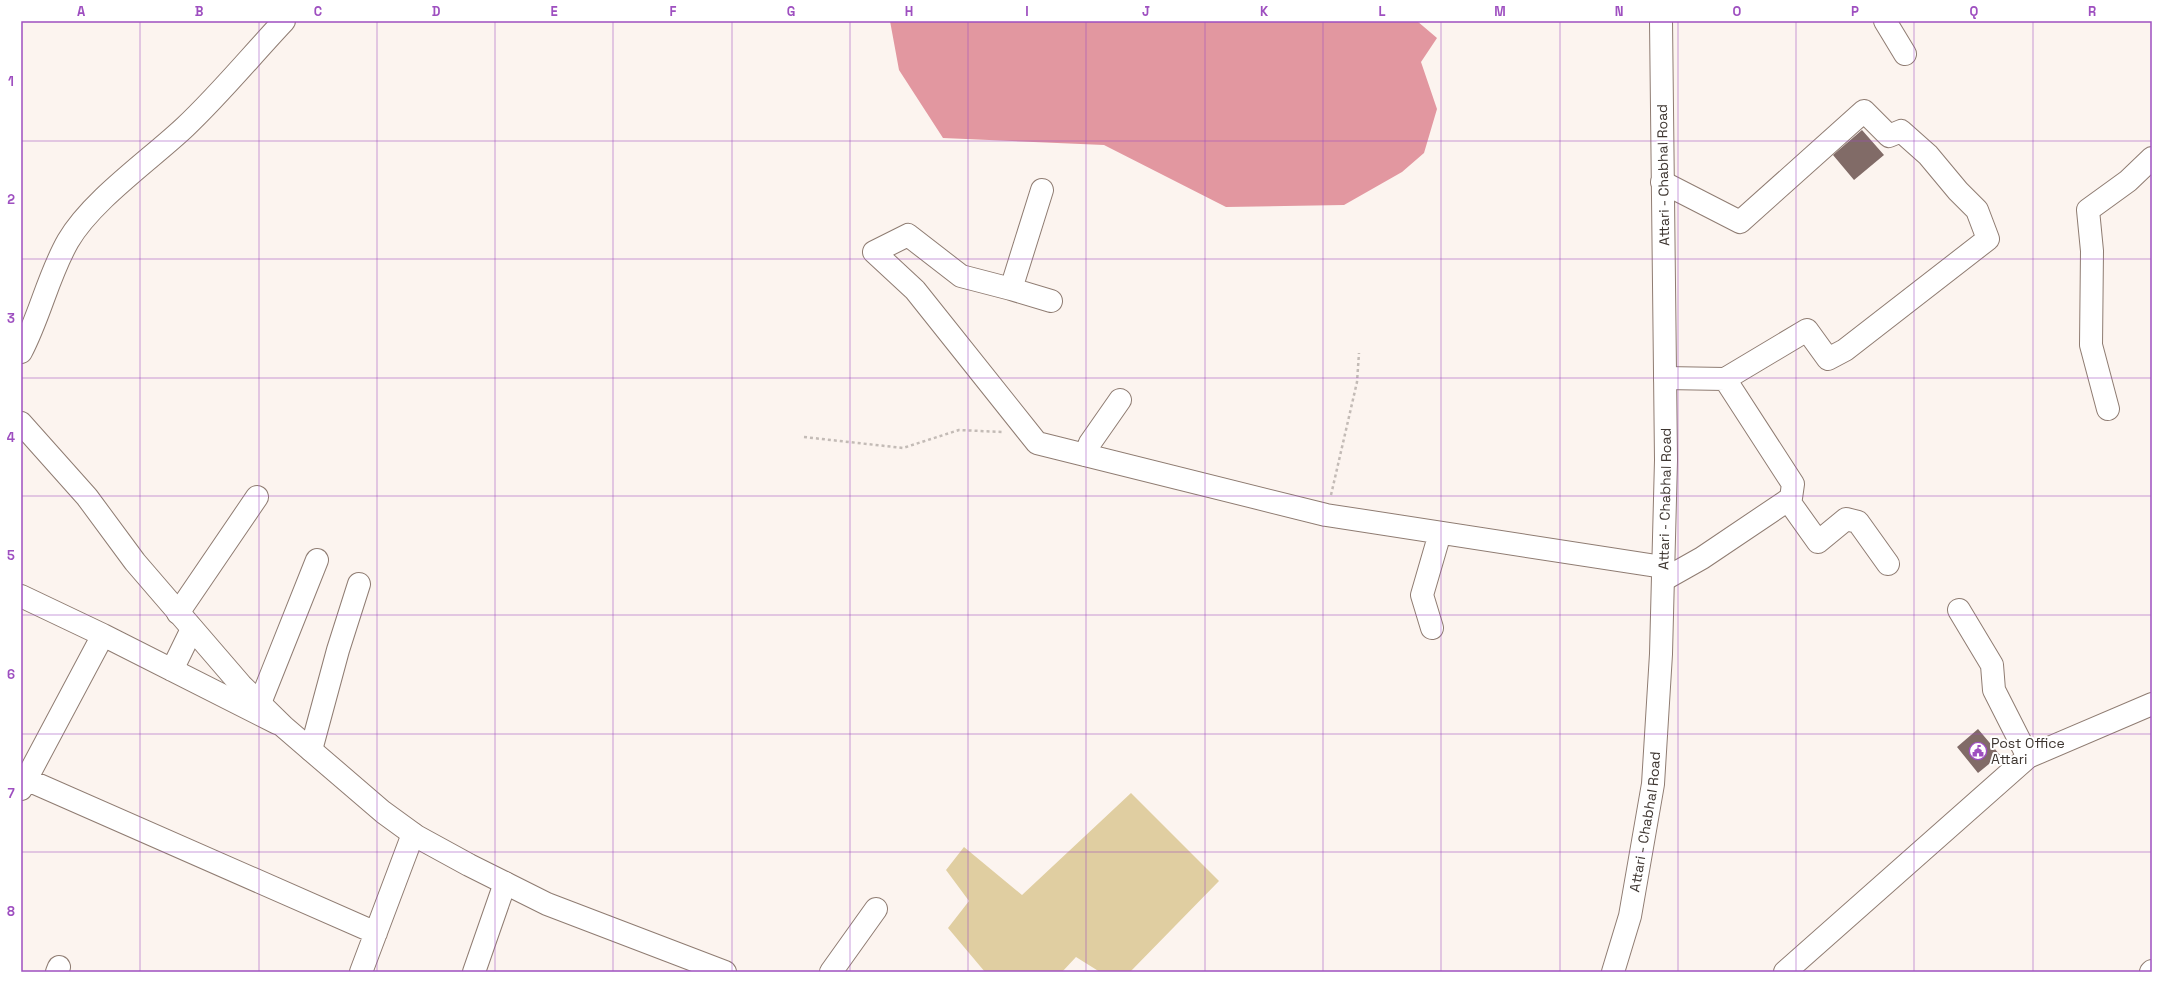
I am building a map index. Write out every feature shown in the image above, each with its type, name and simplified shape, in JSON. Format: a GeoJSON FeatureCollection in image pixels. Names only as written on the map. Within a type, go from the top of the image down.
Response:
{"type":"FeatureCollection","features":[{"type":"Feature","properties":{"kind":"street"},"geometry":{"type":"LineString","coordinates":[[21,352],[33,330],[54,273],[69,240],[88,214],[185,127],[284,21]]}},
{"type":"Feature","properties":{"kind":"street","name":"Attari - Chabhal Road"},"geometry":{"type":"LineString","coordinates":[[1613,972],[1630,916],[1653,784],[1661,654],[1666,460],[1661,21]]}},
{"type":"Feature","properties":{"kind":"street"},"geometry":{"type":"LineString","coordinates":[[1885,21],[1905,54]]}},
{"type":"Feature","properties":{"kind":"street"},"geometry":{"type":"LineString","coordinates":[[1662,182],[1740,222],[1864,111],[1889,136],[1901,131],[1928,155],[1958,191],[1977,210],[1988,239],[1845,350],[1828,360],[1806,330],[1725,379],[1665,378]]}},
{"type":"Feature","properties":{"kind":"street"},"geometry":{"type":"LineString","coordinates":[[2108,409],[2090,345],[2092,251],[2088,210],[2128,181],[2152,158]]}},
{"type":"Feature","properties":{"kind":"street"},"geometry":{"type":"LineString","coordinates":[[1011,289],[1042,190]]}},
{"type":"Feature","properties":{"kind":"street"},"geometry":{"type":"LineString","coordinates":[[1051,301],[961,276],[908,235],[874,252],[915,290],[1037,443],[1175,479],[1326,515],[1440,533],[1663,573],[1702,558],[1791,498],[1793,484],[1725,379]]}},
{"type":"Feature","properties":{"kind":"street"},"geometry":{"type":"LineString","coordinates":[[1085,455],[1090,443],[1120,400]]}},
{"type":"Feature","properties":{"kind":"street"},"geometry":{"type":"LineString","coordinates":[[21,423],[87,497],[135,562],[185,621],[260,703],[284,727],[382,812],[413,834],[469,865],[547,904],[725,972]]}},
{"type":"Feature","properties":{"kind":"street"},"geometry":{"type":"LineString","coordinates":[[172,670],[185,621],[257,496]]}},
{"type":"Feature","properties":{"kind":"street"},"geometry":{"type":"LineString","coordinates":[[1788,500],[1818,542],[1846,520],[1858,522],[1888,564]]}},
{"type":"Feature","properties":{"kind":"street"},"geometry":{"type":"LineString","coordinates":[[1432,628],[1422,595],[1440,533]]}},
{"type":"Feature","properties":{"kind":"street"},"geometry":{"type":"LineString","coordinates":[[260,703],[317,560]]}},
{"type":"Feature","properties":{"kind":"street"},"geometry":{"type":"LineString","coordinates":[[311,750],[338,650],[359,584]]}},
{"type":"Feature","properties":{"kind":"street"},"geometry":{"type":"LineString","coordinates":[[21,596],[103,635],[284,727]]}},
{"type":"Feature","properties":{"kind":"street"},"geometry":{"type":"LineString","coordinates":[[1959,610],[1992,665],[1994,690],[2028,757]]}},
{"type":"Feature","properties":{"kind":"street"},"geometry":{"type":"LineString","coordinates":[[103,635],[23,782],[376,933]]}},
{"type":"Feature","properties":{"kind":"street"},"geometry":{"type":"LineString","coordinates":[[1785,972],[2028,757],[2152,704]]}},
{"type":"Feature","properties":{"kind":"street"},"geometry":{"type":"LineString","coordinates":[[361,972],[413,834]]}},
{"type":"Feature","properties":{"kind":"street"},"geometry":{"type":"LineString","coordinates":[[474,972],[505,883]]}},
{"type":"Feature","properties":{"kind":"street"},"geometry":{"type":"LineString","coordinates":[[831,972],[876,909]]}},
{"type":"Feature","properties":{"kind":"path"},"geometry":{"type":"LineString","coordinates":[[1326,515],[1357,382],[1359,353]]}},
{"type":"Feature","properties":{"kind":"path"},"geometry":{"type":"LineString","coordinates":[[804,437],[903,448],[959,430],[1001,432],[1037,443]]}},
{"type":"Feature","properties":{"kind":"shaded area"},"geometry":{"type":"Polygon","coordinates":[[[890,21],[1417,21],[1437,38],[1421,62],[1437,109],[1424,153],[1402,172],[1344,205],[1226,207],[1104,145],[943,138],[899,70],[890,21]]]}},
{"type":"Feature","properties":{"kind":"shaded area"},"geometry":{"type":"Polygon","coordinates":[[[1131,793],[1219,881],[1130,972],[1100,972],[1076,957],[1062,972],[985,972],[948,928],[969,901],[946,870],[964,847],[1022,895],[1131,793]]]}},
{"type":"Feature","properties":{"kind":"building"},"geometry":{"type":"Polygon","coordinates":[[[1862,130],[1884,155],[1854,180],[1833,155],[1862,130]]]}},
{"type":"Feature","properties":{"kind":"building","name":"Post Office Attari"},"geometry":{"type":"Polygon","coordinates":[[[1978,729],[2000,755],[1978,773],[1957,747],[1978,729]]]}},
{"type":"Feature","properties":{"kind":"place","name":"Post Office Attari"},"geometry":{"type":"Point","coordinates":[1978,751]}}]}
